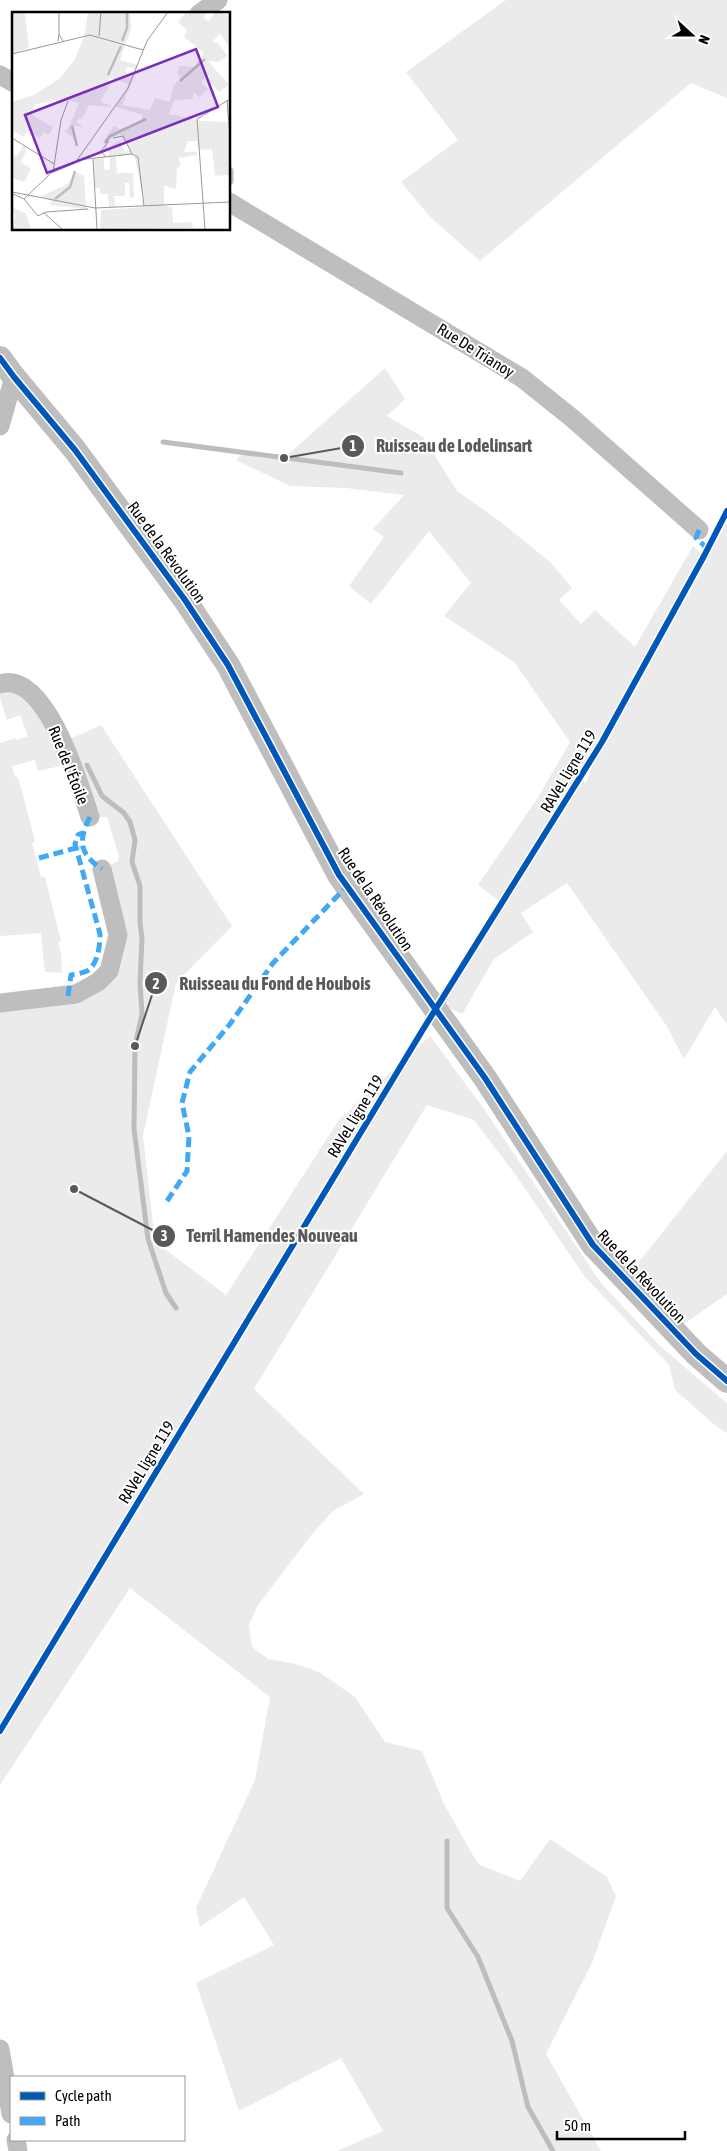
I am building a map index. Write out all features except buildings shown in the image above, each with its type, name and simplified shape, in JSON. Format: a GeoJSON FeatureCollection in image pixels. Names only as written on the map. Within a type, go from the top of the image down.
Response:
{"type":"FeatureCollection","features":[{"type":"Feature","properties":{"kind":"street"},"geometry":{"type":"LineString","coordinates":[[202,12],[218,0]]}},
{"type":"Feature","properties":{"kind":"street"},"geometry":{"type":"LineString","coordinates":[[0,75],[12,82]]}},
{"type":"Feature","properties":{"kind":"street","name":"Rue De Trianoy"},"geometry":{"type":"LineString","coordinates":[[230,203],[522,378],[572,418],[699,530]]}},
{"type":"Feature","properties":{"kind":"street","name":"Rue de la Révolution"},"geometry":{"type":"LineString","coordinates":[[0,358],[75,450],[185,600],[228,665],[339,876],[485,1078],[593,1245],[696,1354],[727,1381]]}},
{"type":"Feature","properties":{"kind":"street"},"geometry":{"type":"LineString","coordinates":[[0,426],[14,377]]}},
{"type":"Feature","properties":{"kind":"street","name":"Rue de l'Étoile"},"geometry":{"type":"LineString","coordinates":[[0,684],[18,683],[28,690],[52,722],[59,733],[77,777],[90,817]]}},
{"type":"Feature","properties":{"kind":"street"},"geometry":{"type":"LineString","coordinates":[[0,1003],[76,994],[98,982],[109,971],[118,936],[102,869]]}},
{"type":"Feature","properties":{"kind":"street"},"geometry":{"type":"LineString","coordinates":[[0,2050],[10,2108]]}},
{"type":"Feature","properties":{"kind":"path"},"geometry":{"type":"LineString","coordinates":[[76,848],[82,847]]}},
{"type":"Feature","properties":{"kind":"shaded area"},"geometry":{"type":"Polygon","coordinates":[[[506,0],[727,0],[727,98],[691,83],[480,261],[430,217],[401,182],[458,140],[406,72],[506,0]]]}},
{"type":"Feature","properties":{"kind":"shaded area"},"geometry":{"type":"Polygon","coordinates":[[[385,368],[405,399],[387,416],[423,437],[457,491],[501,522],[550,562],[572,588],[559,600],[581,624],[595,610],[635,647],[693,546],[704,556],[602,742],[579,779],[586,783],[593,763],[710,551],[727,514],[727,1025],[715,1007],[684,1059],[666,1025],[567,883],[521,913],[533,932],[494,959],[462,1014],[441,1004],[502,903],[478,885],[539,796],[570,742],[514,662],[444,616],[471,583],[429,531],[371,604],[349,586],[384,537],[373,529],[404,495],[346,488],[290,486],[236,460],[243,453],[284,458],[385,368]]]}},
{"type":"Feature","properties":{"kind":"shaded area"},"geometry":{"type":"Polygon","coordinates":[[[0,689],[17,689],[49,726],[65,765],[38,771],[35,760],[12,766],[15,777],[18,777],[35,841],[32,843],[41,877],[45,877],[61,941],[58,942],[62,973],[45,972],[41,933],[0,936],[0,743],[28,736],[20,715],[7,720],[0,698],[0,689]]]}},
{"type":"Feature","properties":{"kind":"shaded area"},"geometry":{"type":"Polygon","coordinates":[[[101,725],[232,926],[176,983],[143,1136],[155,1242],[226,1295],[339,1120],[430,1036],[484,1109],[601,1283],[660,1346],[727,1403],[727,1433],[716,1426],[675,1390],[669,1365],[585,1277],[515,1174],[474,1120],[427,1105],[254,1389],[364,1494],[333,1511],[312,1534],[258,1605],[249,1625],[252,1647],[268,1659],[292,1663],[319,1672],[355,1697],[385,1742],[422,1751],[444,1804],[478,1864],[520,1881],[550,1839],[607,1877],[616,1896],[592,1963],[546,2054],[601,2151],[337,2151],[383,2131],[341,2058],[239,2111],[196,1983],[274,1945],[244,1897],[200,1927],[196,1908],[255,1780],[270,1697],[130,1588],[0,1785],[0,1002],[76,994],[116,963],[102,869],[118,861],[119,856],[107,817],[90,817],[77,777],[72,738],[101,725]]]}},
{"type":"Feature","properties":{"kind":"shaded area"},"geometry":{"type":"Polygon","coordinates":[[[727,1151],[727,1294],[674,1331],[631,1272],[727,1151]]]}},
{"type":"Feature","properties":{"kind":"waterway"},"geometry":{"type":"LineString","coordinates":[[163,442],[401,473]]}},
{"type":"Feature","properties":{"kind":"waterway"},"geometry":{"type":"LineString","coordinates":[[87,765],[102,796],[124,813],[130,822],[135,840],[132,862],[140,886],[142,938],[140,983],[142,1014],[135,1046],[134,1129],[148,1239],[166,1293],[176,1308]]}},
{"type":"Feature","properties":{"kind":"waterway"},"geometry":{"type":"LineString","coordinates":[[447,1841],[447,1908],[478,1957],[512,2041],[528,2107],[553,2151]]}},
{"type":"Feature","properties":{"kind":"marked path"},"geometry":{"type":"LineString","coordinates":[[699,530],[696,538],[708,549]]}},
{"type":"Feature","properties":{"kind":"marked path"},"geometry":{"type":"LineString","coordinates":[[90,817],[82,840],[83,846],[89,858],[102,869]]}},
{"type":"Feature","properties":{"kind":"marked path"},"geometry":{"type":"LineString","coordinates":[[68,996],[71,975],[85,972],[91,968],[96,960],[100,944],[100,934],[75,844],[78,835],[82,833]]}},
{"type":"Feature","properties":{"kind":"marked path"},"geometry":{"type":"LineString","coordinates":[[39,858],[76,848]]}},
{"type":"Feature","properties":{"kind":"marked path"},"geometry":{"type":"LineString","coordinates":[[167,1201],[187,1171],[189,1136],[182,1103],[190,1072],[230,1024],[273,963],[347,886]]}},
{"type":"Feature","properties":{"kind":"cycle path"},"geometry":{"type":"LineString","coordinates":[[0,358],[75,450],[185,600],[228,665],[339,875],[485,1078],[593,1245],[696,1354],[727,1381]]}},
{"type":"Feature","properties":{"kind":"cycle path","name":"RAVeL ligne 119"},"geometry":{"type":"LineString","coordinates":[[0,1731],[422,1031],[602,742],[727,511]]}},
{"type":"Feature","properties":{"kind":"place","name":"Ruisseau de Lodelinsart"},"geometry":{"type":"Point","coordinates":[284,458]}},
{"type":"Feature","properties":{"kind":"place","name":"Ruisseau du Fond de Houbois"},"geometry":{"type":"Point","coordinates":[135,1046]}},
{"type":"Feature","properties":{"kind":"place","name":"Terril Hamendes Nouveau"},"geometry":{"type":"Point","coordinates":[74,1189]}}]}
